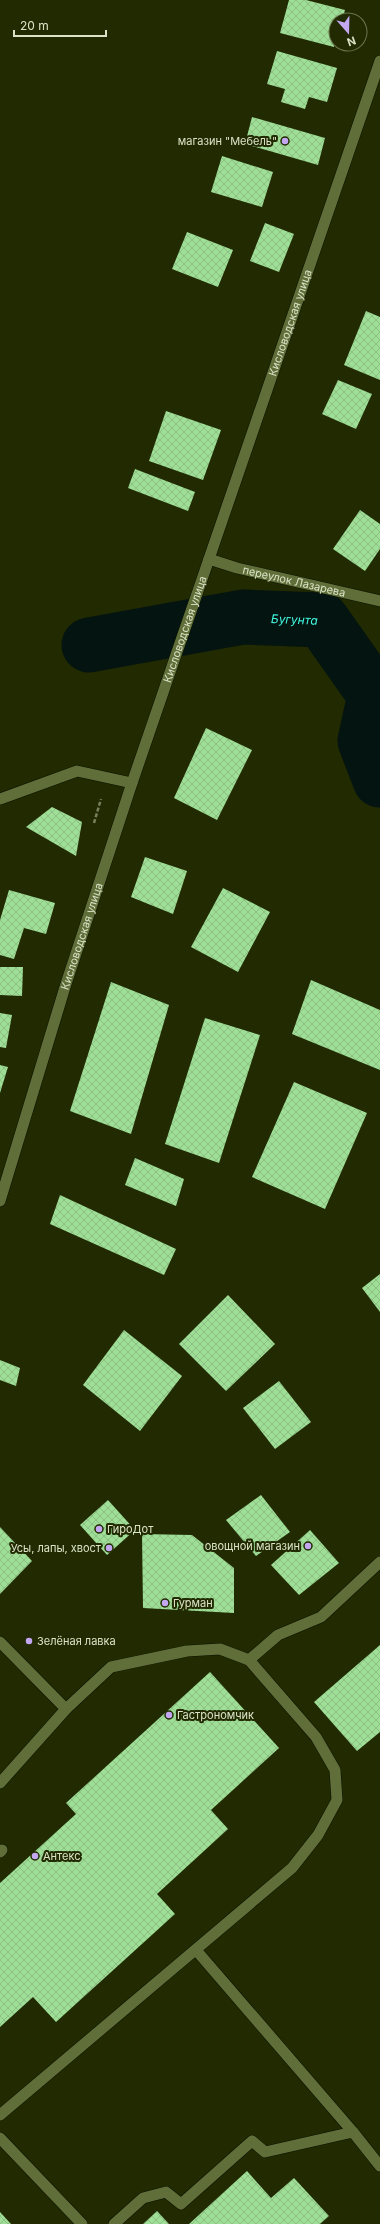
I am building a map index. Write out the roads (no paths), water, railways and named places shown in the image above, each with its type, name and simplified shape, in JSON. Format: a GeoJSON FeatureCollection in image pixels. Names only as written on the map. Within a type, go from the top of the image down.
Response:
{"type":"FeatureCollection","features":[{"type":"Feature","properties":{"kind":"street","name":"Кисловодская улица"},"geometry":{"type":"LineString","coordinates":[[0,1201],[65,987],[132,782],[170,678],[208,560],[380,61]]}},
{"type":"Feature","properties":{"kind":"street","name":"переулок Лазарева"},"geometry":{"type":"LineString","coordinates":[[208,560],[380,601]]}},
{"type":"Feature","properties":{"kind":"street"},"geometry":{"type":"LineString","coordinates":[[0,799],[77,771],[132,782]]}},
{"type":"Feature","properties":{"kind":"street"},"geometry":{"type":"LineString","coordinates":[[248,1660],[278,1635],[321,1617],[380,1562]]}},
{"type":"Feature","properties":{"kind":"street"},"geometry":{"type":"LineString","coordinates":[[0,1642],[66,1709]]}},
{"type":"Feature","properties":{"kind":"street"},"geometry":{"type":"LineString","coordinates":[[0,1783],[66,1709],[111,1667],[187,1651],[220,1649],[248,1660],[316,1737],[335,1770],[338,1800],[318,1835],[292,1868],[0,2115]]}},
{"type":"Feature","properties":{"kind":"street"},"geometry":{"type":"LineString","coordinates":[[196,1950],[353,2132],[380,2166]]}},
{"type":"Feature","properties":{"kind":"street"},"geometry":{"type":"LineString","coordinates":[[114,2224],[143,2198],[166,2192],[180,2204],[252,2141],[265,2152],[353,2132]]}},
{"type":"Feature","properties":{"kind":"street"},"geometry":{"type":"LineString","coordinates":[[0,2138],[82,2224]]}},
{"type":"Feature","properties":{"kind":"waterway","name":"Бугунта"},"geometry":{"type":"LineString","coordinates":[[89,645],[243,617],[322,620],[375,695],[365,741],[380,780]]}},
{"type":"Feature","properties":{"kind":"place","name":"магазин \"Мебель\""},"geometry":{"type":"Point","coordinates":[285,141]}},
{"type":"Feature","properties":{"kind":"place","name":"ГироДот"},"geometry":{"type":"Point","coordinates":[99,1529]}},
{"type":"Feature","properties":{"kind":"place","name":"овощной магазин"},"geometry":{"type":"Point","coordinates":[308,1546]}},
{"type":"Feature","properties":{"kind":"place","name":"Усы, лапы, хвост"},"geometry":{"type":"Point","coordinates":[109,1548]}},
{"type":"Feature","properties":{"kind":"place","name":"Гурман"},"geometry":{"type":"Point","coordinates":[165,1603]}},
{"type":"Feature","properties":{"kind":"place","name":"Зелёная лавка"},"geometry":{"type":"Point","coordinates":[29,1641]}},
{"type":"Feature","properties":{"kind":"place","name":"Гастрономчик"},"geometry":{"type":"Point","coordinates":[169,1715]}},
{"type":"Feature","properties":{"kind":"place","name":"Антекс"},"geometry":{"type":"Point","coordinates":[35,1856]}}]}
